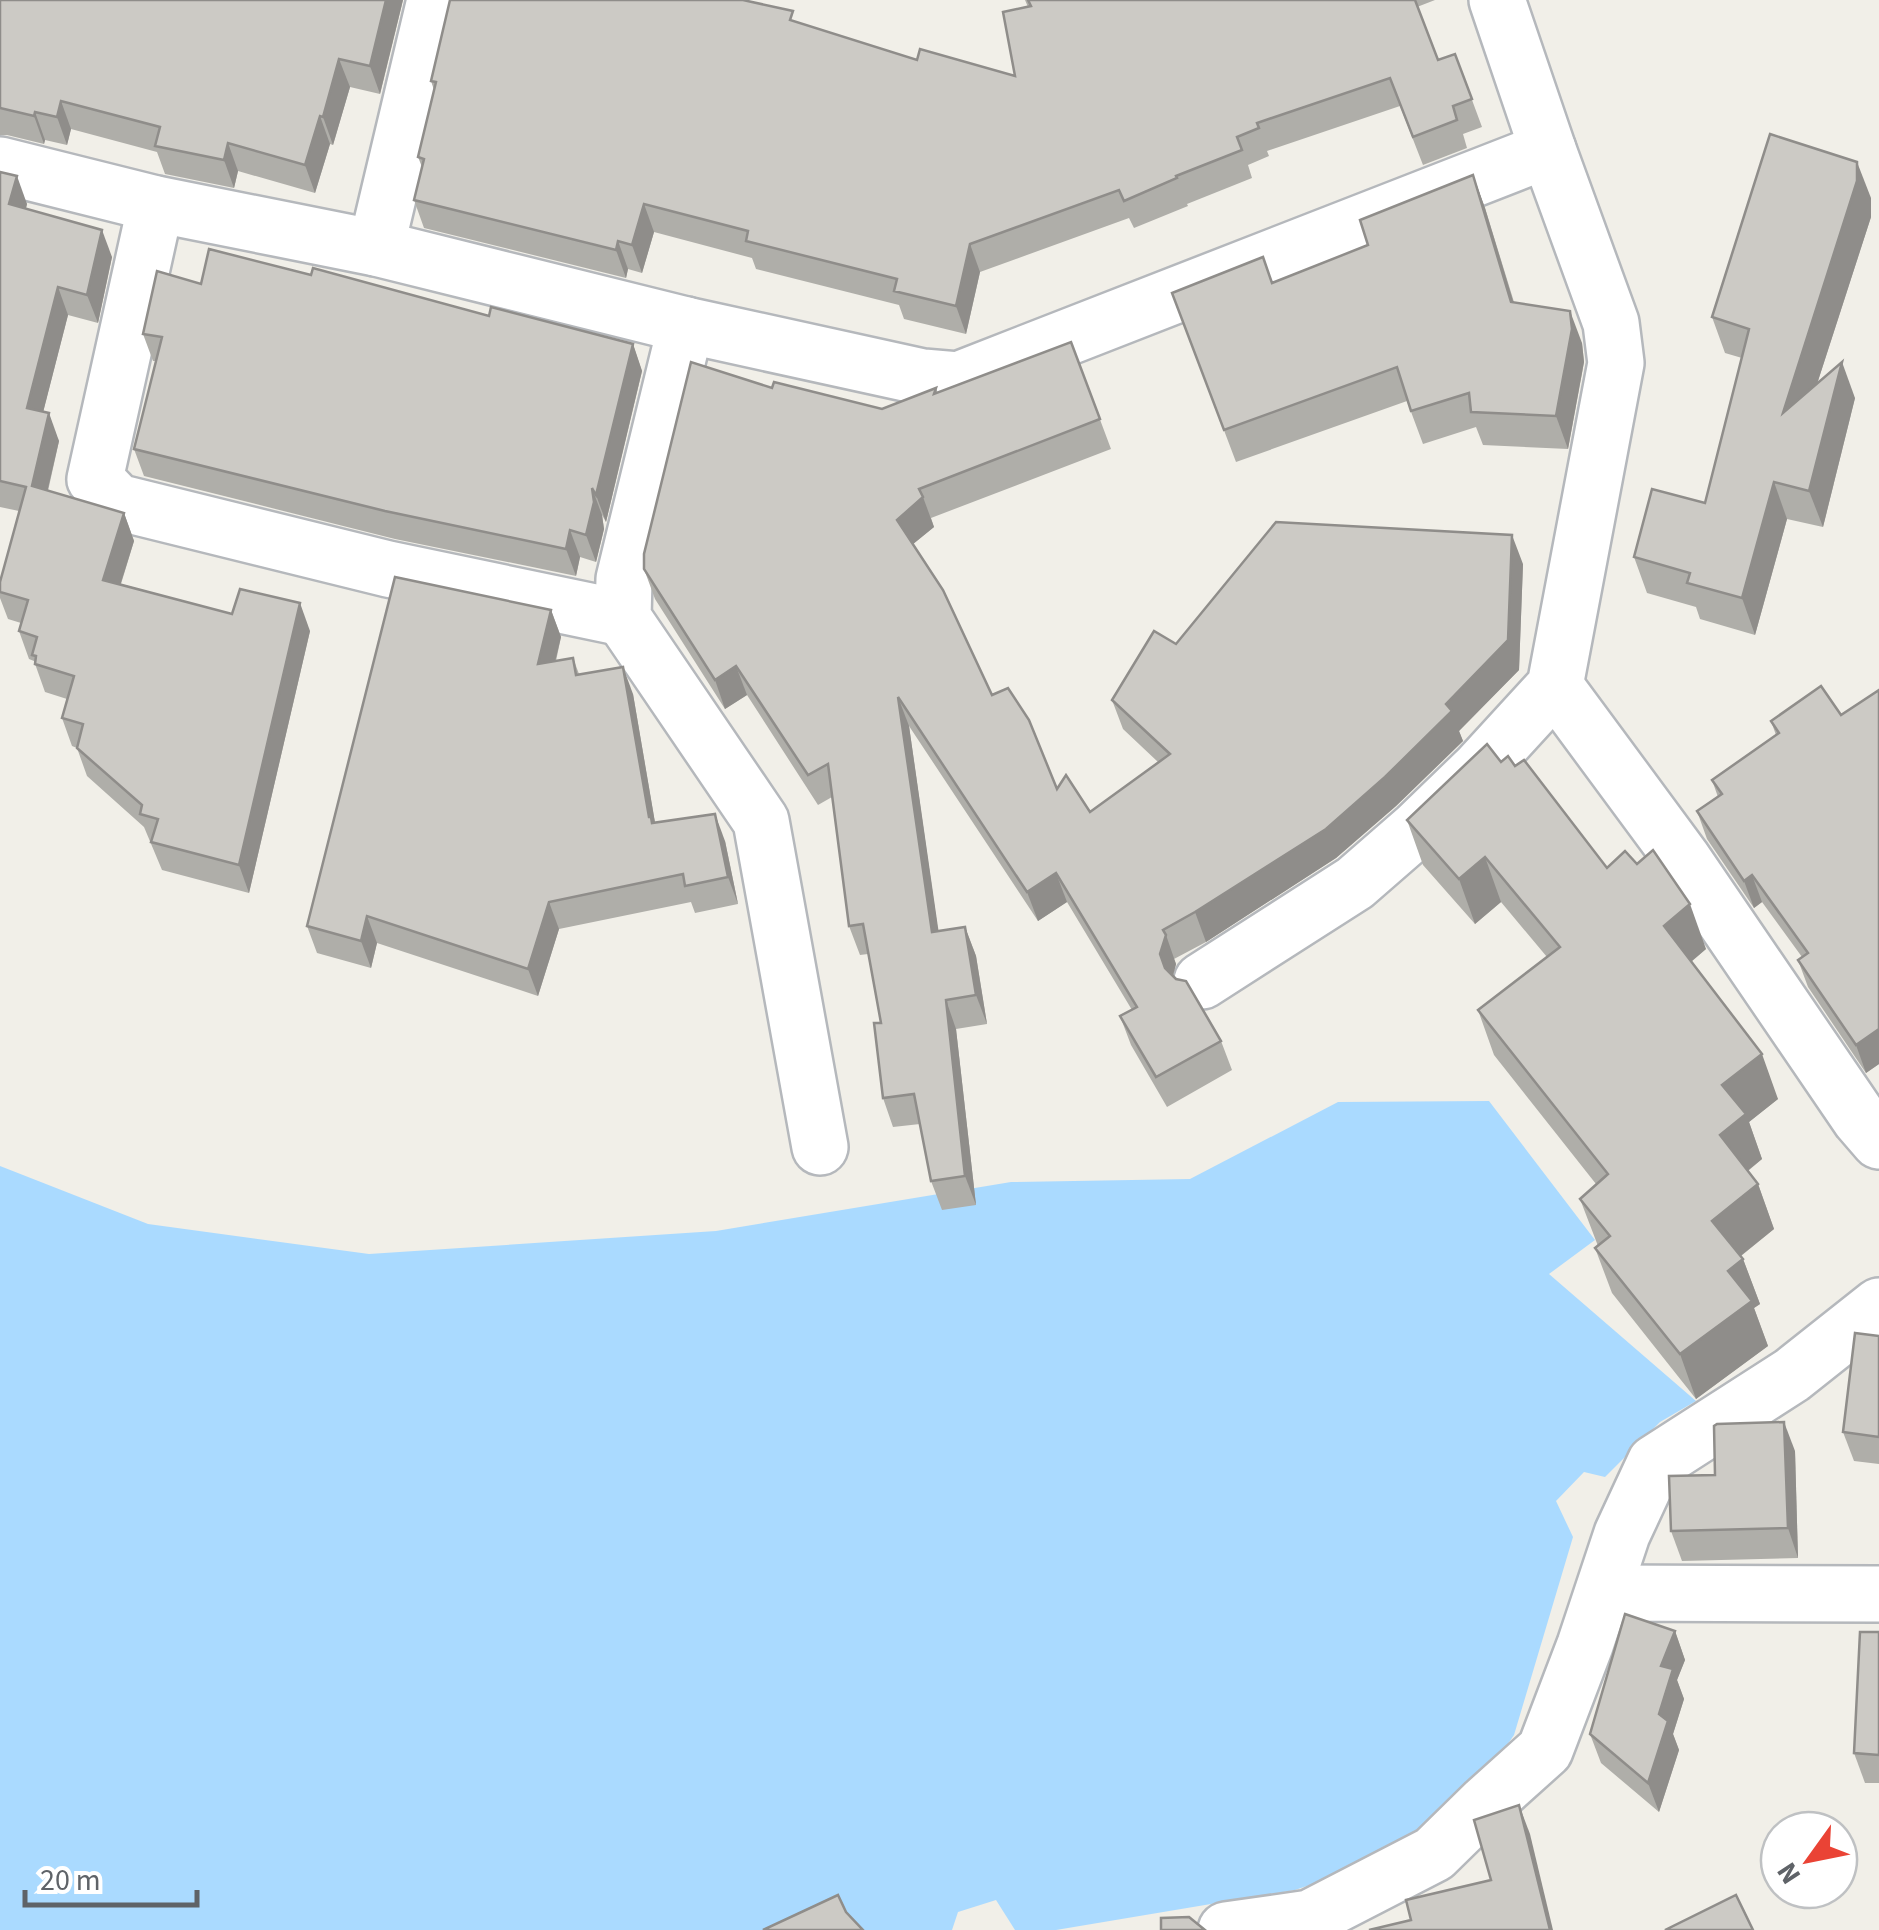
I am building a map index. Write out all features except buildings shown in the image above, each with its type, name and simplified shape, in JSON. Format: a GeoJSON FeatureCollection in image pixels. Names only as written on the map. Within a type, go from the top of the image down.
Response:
{"type":"FeatureCollection","features":[{"type":"Feature","properties":{"kind":"street"},"geometry":{"type":"LineString","coordinates":[[376,248],[434,0]]}},
{"type":"Feature","properties":{"kind":"street"},"geometry":{"type":"LineString","coordinates":[[1202,981],[1354,883],[1467,781],[1555,686],[1616,363],[1612,323],[1497,0]]}},
{"type":"Feature","properties":{"kind":"street"},"geometry":{"type":"LineString","coordinates":[[0,166],[156,204],[376,248],[686,325],[923,377],[958,380],[1548,150]]}},
{"type":"Feature","properties":{"kind":"street"},"geometry":{"type":"LineString","coordinates":[[156,204],[95,479],[116,502],[388,569],[623,618]]}},
{"type":"Feature","properties":{"kind":"street"},"geometry":{"type":"LineString","coordinates":[[686,325],[624,580],[623,618],[760,821],[820,1148]]}},
{"type":"Feature","properties":{"kind":"street"},"geometry":{"type":"LineString","coordinates":[[1555,686],[1873,1120]]}},
{"type":"Feature","properties":{"kind":"street"},"geometry":{"type":"LineString","coordinates":[[1226,1930],[1310,1918],[1434,1854],[1545,1750],[1622,1534],[1655,1463],[1792,1374],[1879,1306]]}},
{"type":"Feature","properties":{"kind":"street"},"geometry":{"type":"LineString","coordinates":[[1603,1593],[1879,1594]]}},
{"type":"Feature","properties":{"kind":"water"},"geometry":{"type":"Polygon","coordinates":[[[1489,1101],[1595,1240],[1549,1274],[1696,1401],[1660,1422],[1605,1477],[1584,1472],[1556,1501],[1573,1537],[1514,1735],[1476,1790],[1381,1861],[1295,1890],[1056,1930],[1015,1930],[996,1900],[958,1912],[952,1930],[0,1930],[0,1166],[148,1224],[369,1254],[716,1231],[1011,1182],[1190,1179],[1338,1102],[1489,1101]]]}}]}
